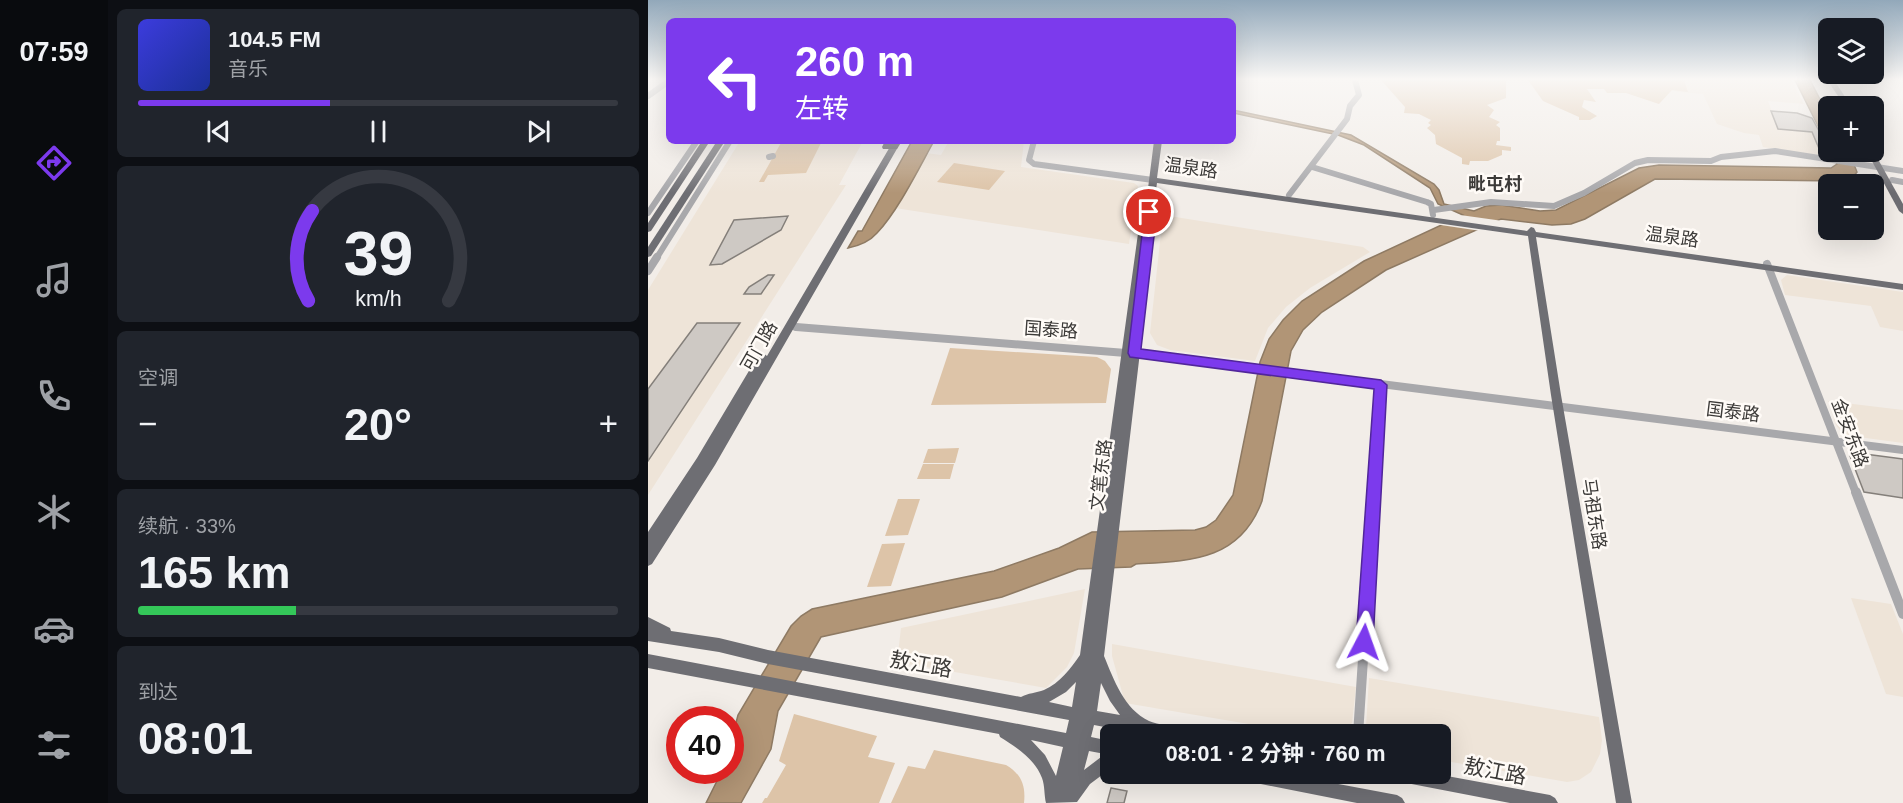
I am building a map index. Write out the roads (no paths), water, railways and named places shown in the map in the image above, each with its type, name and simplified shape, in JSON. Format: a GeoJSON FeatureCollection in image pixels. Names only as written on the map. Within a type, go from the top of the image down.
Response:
{"type":"FeatureCollection","features":[{"type":"Feature","properties":{"kind":"main road"},"geometry":{"type":"LineString","coordinates":[[648,229],[704,144]]}},
{"type":"Feature","properties":{"kind":"main road"},"geometry":{"type":"LineString","coordinates":[[648,254],[719,144]]}},
{"type":"Feature","properties":{"kind":"main road","name":"可门路"},"geometry":{"type":"LineString","coordinates":[[648,543],[707,451],[892,144]]}},
{"type":"Feature","properties":{"kind":"main road","name":"可门路"},"geometry":{"type":"LineString","coordinates":[[648,559],[711,462],[892,144]]}},
{"type":"Feature","properties":{"kind":"main road","name":"文笔东路"},"geometry":{"type":"LineString","coordinates":[[1078,742],[1092,655],[1130,353],[1151,219],[1149,212],[1158,144]]}},
{"type":"Feature","properties":{"kind":"main road"},"geometry":{"type":"LineString","coordinates":[[711,156],[721,155]]}},
{"type":"Feature","properties":{"kind":"main road"},"geometry":{"type":"LineString","coordinates":[[685,158],[695,158]]}},
{"type":"Feature","properties":{"kind":"main road"},"geometry":{"type":"LineString","coordinates":[[1877,162],[1892,180],[1903,199]]}},
{"type":"Feature","properties":{"kind":"main road"},"geometry":{"type":"LineString","coordinates":[[1880,162],[1903,211]]}},
{"type":"Feature","properties":{"kind":"main road","name":"温泉路"},"geometry":{"type":"LineString","coordinates":[[1153,180],[1182,180],[1434,213],[1532,232],[1903,285]]}},
{"type":"Feature","properties":{"kind":"main road","name":"温泉路"},"geometry":{"type":"LineString","coordinates":[[1153,180],[1445,216]]}},
{"type":"Feature","properties":{"kind":"main road","name":"马祖东路"},"geometry":{"type":"LineString","coordinates":[[1532,232],[1558,407],[1624,803]]}},
{"type":"Feature","properties":{"kind":"main road"},"geometry":{"type":"LineString","coordinates":[[648,624],[670,636]]}},
{"type":"Feature","properties":{"kind":"main road","name":"敖江路"},"geometry":{"type":"LineString","coordinates":[[648,634],[670,636],[808,665],[1129,724]]}},
{"type":"Feature","properties":{"kind":"main road"},"geometry":{"type":"LineString","coordinates":[[1000,700],[1034,701],[1053,694],[1092,655],[1118,704],[1133,719],[1142,724]]}},
{"type":"Feature","properties":{"kind":"main road"},"geometry":{"type":"LineString","coordinates":[[649,662],[1100,746]]}},
{"type":"Feature","properties":{"kind":"main road"},"geometry":{"type":"LineString","coordinates":[[988,725],[1013,736],[1033,751],[1045,766],[1053,785],[1054,803]]}},
{"type":"Feature","properties":{"kind":"main road"},"geometry":{"type":"LineString","coordinates":[[1054,803],[1078,742]]}},
{"type":"Feature","properties":{"kind":"main road"},"geometry":{"type":"LineString","coordinates":[[1068,803],[1078,742]]}},
{"type":"Feature","properties":{"kind":"main road"},"geometry":{"type":"LineString","coordinates":[[1068,803],[1085,779],[1100,768]]}},
{"type":"Feature","properties":{"kind":"main road"},"geometry":{"type":"LineString","coordinates":[[1291,784],[1358,799],[1397,803]]}},
{"type":"Feature","properties":{"kind":"main road","name":"敖江路"},"geometry":{"type":"LineString","coordinates":[[1449,784],[1550,803]]}},
{"type":"Feature","properties":{"kind":"street"},"geometry":{"type":"LineString","coordinates":[[1289,195],[1347,117]]}},
{"type":"Feature","properties":{"kind":"street"},"geometry":{"type":"LineString","coordinates":[[648,213],[695,144]]}},
{"type":"Feature","properties":{"kind":"street"},"geometry":{"type":"LineString","coordinates":[[648,271],[728,144]]}},
{"type":"Feature","properties":{"kind":"street"},"geometry":{"type":"LineString","coordinates":[[1033,144],[1029,160],[1034,165],[1153,180]]}},
{"type":"Feature","properties":{"kind":"street"},"geometry":{"type":"LineString","coordinates":[[1445,216],[1462,207],[1498,202],[1536,207],[1554,206],[1584,193],[1627,166],[1648,160],[1711,161],[1774,151],[1883,170],[1903,171]]}},
{"type":"Feature","properties":{"kind":"street"},"geometry":{"type":"LineString","coordinates":[[1312,167],[1427,202],[1431,204],[1434,213]]}},
{"type":"Feature","properties":{"kind":"street"},"geometry":{"type":"LineString","coordinates":[[1892,180],[1903,182]]}},
{"type":"Feature","properties":{"kind":"street","name":"金安东路"},"geometry":{"type":"LineString","coordinates":[[1768,266],[1903,614]]}},
{"type":"Feature","properties":{"kind":"street","name":"国泰路"},"geometry":{"type":"LineString","coordinates":[[796,327],[1130,353],[1903,450]]}},
{"type":"Feature","properties":{"kind":"street"},"geometry":{"type":"LineString","coordinates":[[1359,724],[1381,385]]}},
{"type":"Feature","properties":{"kind":"district","name":"毗屯村"},"geometry":{"type":"Point","coordinates":[1495,184]}}]}
